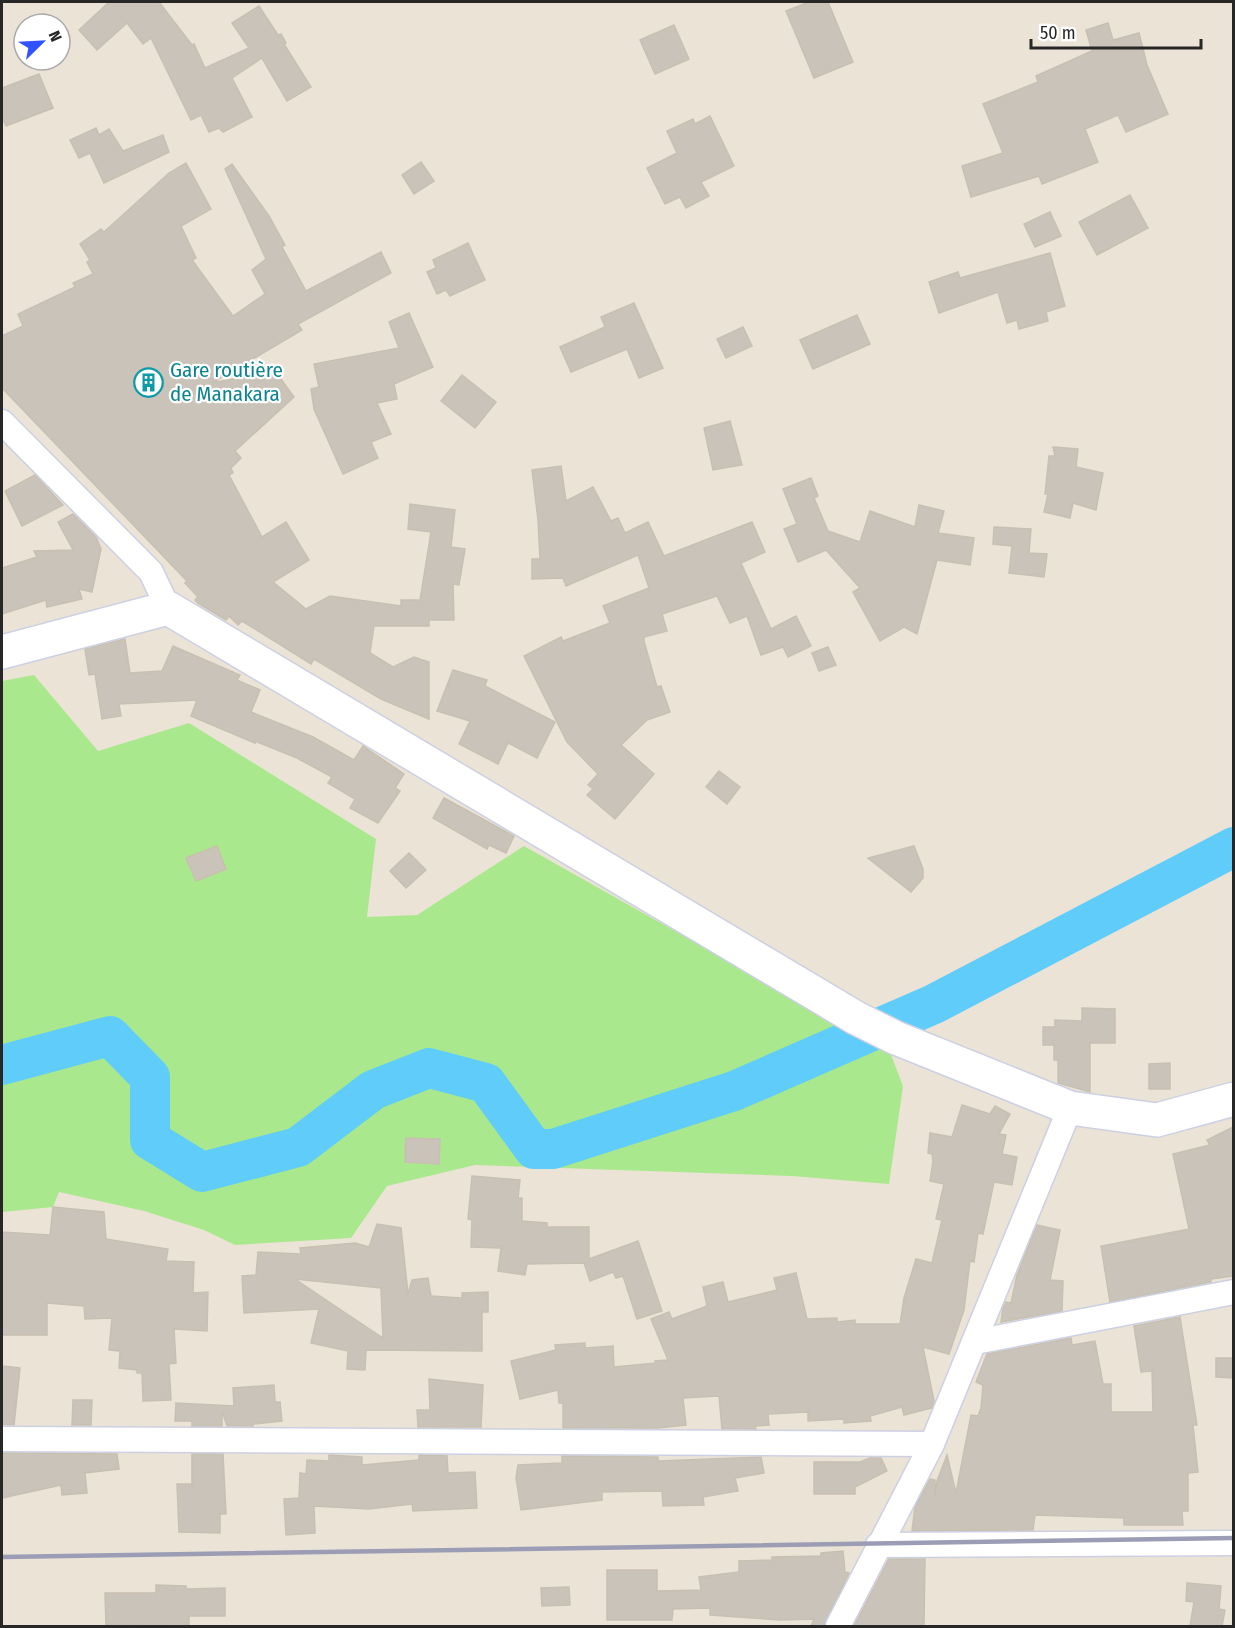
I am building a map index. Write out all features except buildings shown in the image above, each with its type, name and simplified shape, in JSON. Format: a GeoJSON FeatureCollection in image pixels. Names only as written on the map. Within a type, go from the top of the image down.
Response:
{"type":"FeatureCollection","features":[{"type":"Feature","properties":{"kind":"main road"},"geometry":{"type":"LineString","coordinates":[[2,652],[168,608],[856,1018],[896,1038],[1070,1108],[1157,1120],[1233,1100]]}},
{"type":"Feature","properties":{"kind":"street"},"geometry":{"type":"LineString","coordinates":[[2,422],[151,572],[168,608]]}},
{"type":"Feature","properties":{"kind":"street"},"geometry":{"type":"LineString","coordinates":[[838,1626],[932,1444],[1070,1108]]}},
{"type":"Feature","properties":{"kind":"street"},"geometry":{"type":"LineString","coordinates":[[975,1342],[1233,1292]]}},
{"type":"Feature","properties":{"kind":"street"},"geometry":{"type":"LineString","coordinates":[[2,1439],[932,1444]]}},
{"type":"Feature","properties":{"kind":"street"},"geometry":{"type":"LineString","coordinates":[[878,1545],[1233,1543]]}},
{"type":"Feature","properties":{"kind":"green space"},"geometry":{"type":"Polygon","coordinates":[[[34,675],[98,751],[189,723],[376,839],[367,917],[417,915],[524,846],[890,1052],[903,1086],[889,1184],[792,1176],[475,1165],[387,1186],[351,1238],[235,1245],[204,1230],[144,1211],[59,1192],[53,1207],[2,1212],[2,681],[34,675]]]}},
{"type":"Feature","properties":{"kind":"waterway"},"geometry":{"type":"LineString","coordinates":[[2,1065],[110,1036],[150,1077],[150,1140],[202,1172],[298,1147],[373,1090],[429,1068],[486,1083],[534,1149],[553,1149],[734,1091],[934,1004],[1234,847]]}},
{"type":"Feature","properties":{"kind":"railway"},"geometry":{"type":"LineString","coordinates":[[2,1557],[1234,1538]]}},
{"type":"Feature","properties":{"kind":"place","name":"Gare routière de Manakara"},"geometry":{"type":"Point","coordinates":[149,382]}}]}
